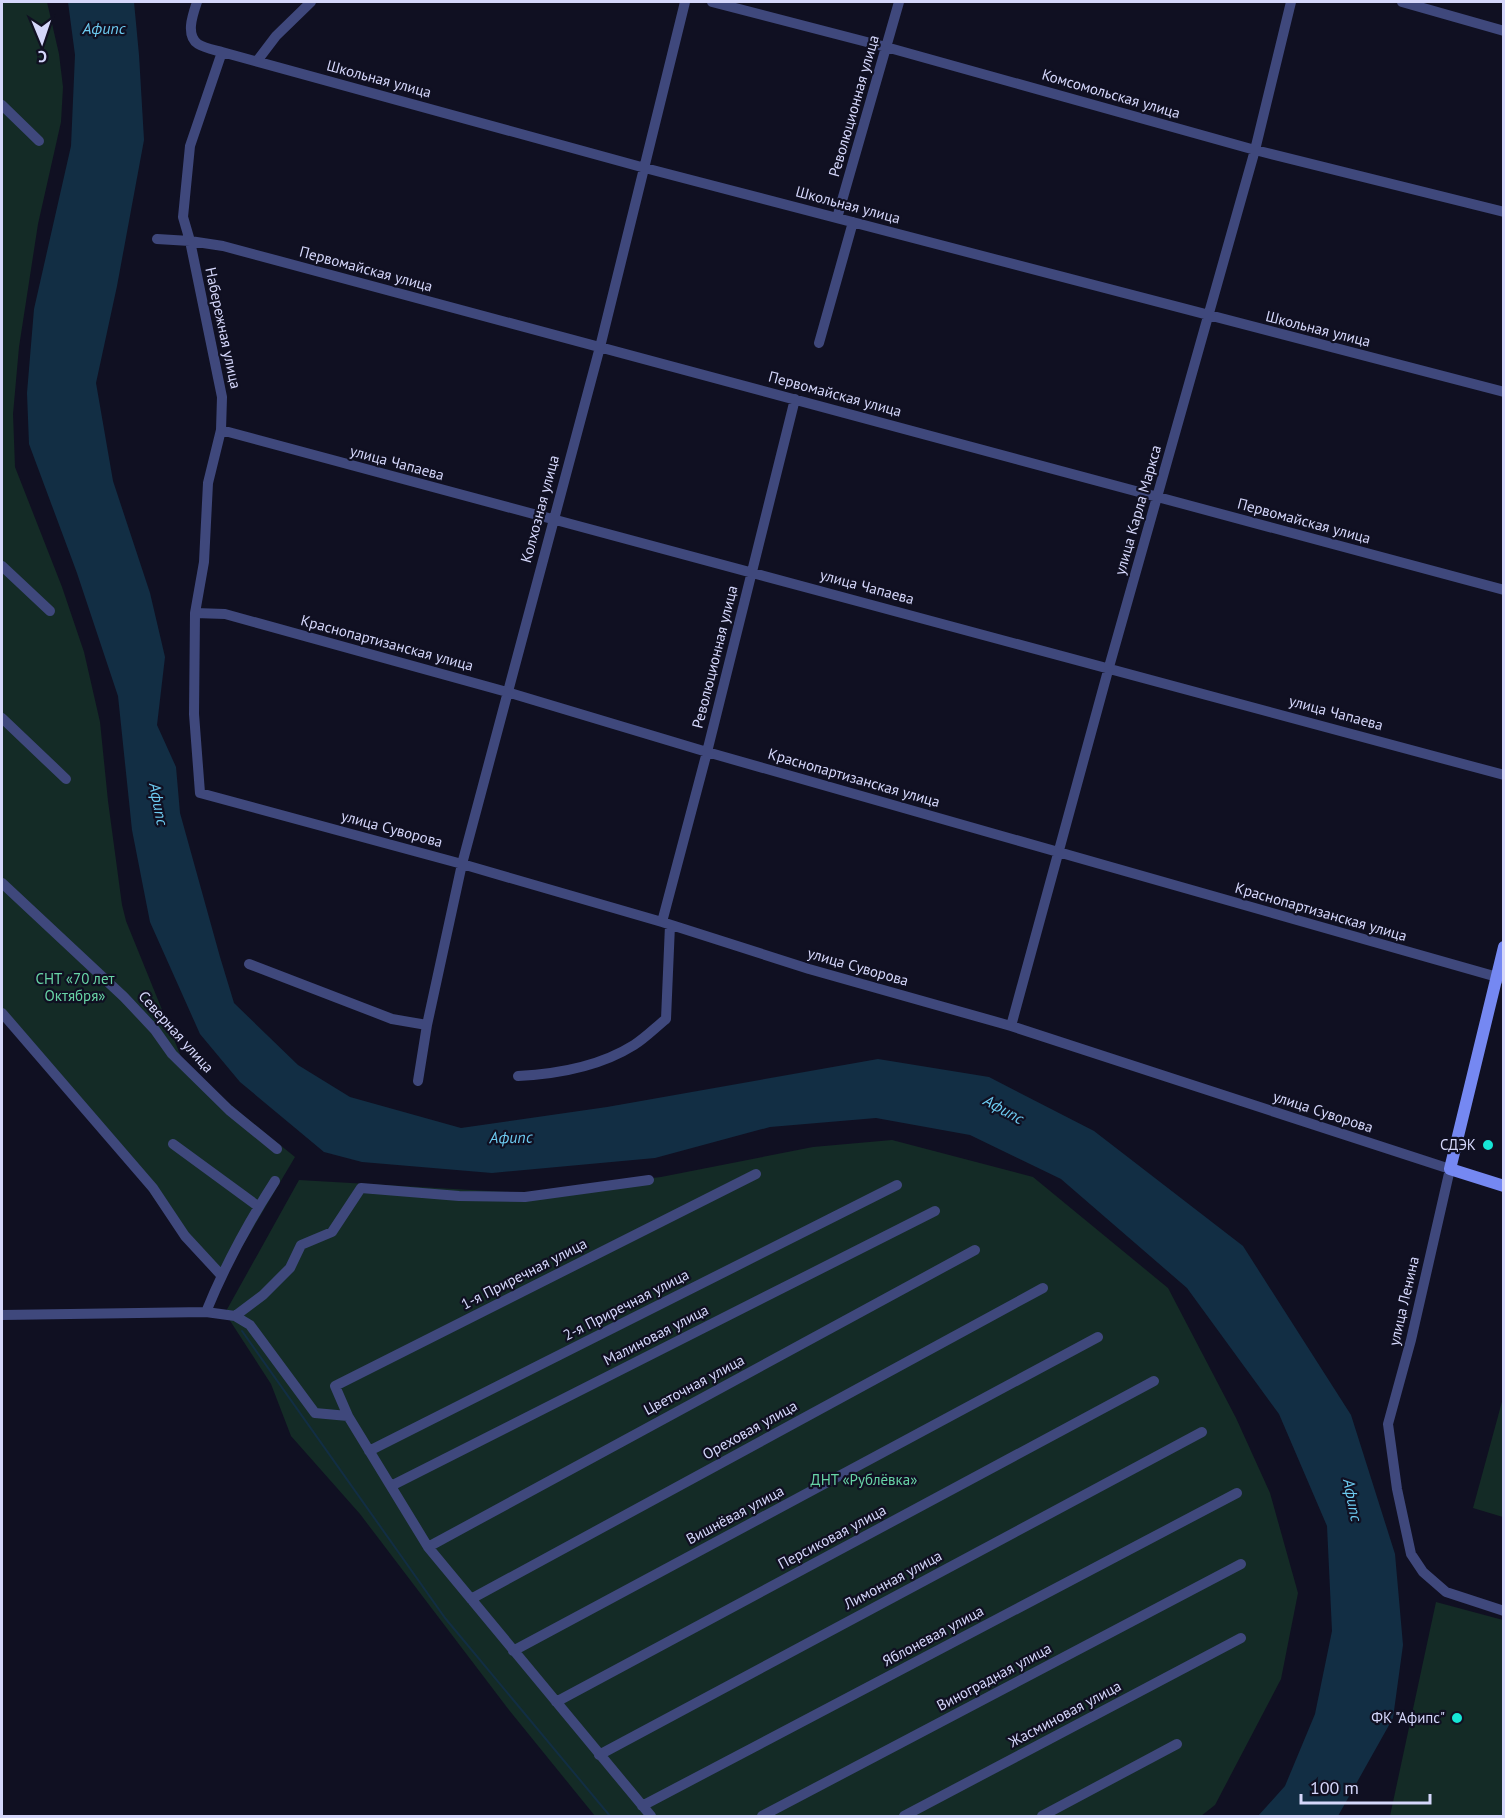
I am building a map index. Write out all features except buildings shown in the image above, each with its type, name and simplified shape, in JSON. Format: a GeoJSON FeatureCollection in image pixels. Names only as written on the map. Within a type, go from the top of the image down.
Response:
{"type":"FeatureCollection","features":[{"type":"Feature","properties":{"kind":"street","name":"Школьная улица"},"geometry":{"type":"LineString","coordinates":[[197,2],[192,20],[192,35],[198,44],[222,52],[645,168],[1503,392]]}},
{"type":"Feature","properties":{"kind":"street"},"geometry":{"type":"LineString","coordinates":[[257,61],[276,36],[311,2]]}},
{"type":"Feature","properties":{"kind":"street","name":"Колхозная улица"},"geometry":{"type":"LineString","coordinates":[[418,1081],[427,1025],[462,864],[600,347],[685,2]]}},
{"type":"Feature","properties":{"kind":"street","name":"Комсомольская улица"},"geometry":{"type":"LineString","coordinates":[[712,2],[886,47],[1255,150],[1503,212]]}},
{"type":"Feature","properties":{"kind":"street","name":"Революционная улица"},"geometry":{"type":"LineString","coordinates":[[837,218],[899,2]]}},
{"type":"Feature","properties":{"kind":"street","name":"улица Карла Маркса"},"geometry":{"type":"LineString","coordinates":[[1011,1026],[1255,150],[1291,2]]}},
{"type":"Feature","properties":{"kind":"street"},"geometry":{"type":"LineString","coordinates":[[1402,2],[1503,31]]}},
{"type":"Feature","properties":{"kind":"street","name":"Набережная улица"},"geometry":{"type":"LineString","coordinates":[[200,793],[194,714],[195,613],[204,562],[208,483],[221,430],[222,397],[183,217],[190,146],[222,52]]}},
{"type":"Feature","properties":{"kind":"street"},"geometry":{"type":"LineString","coordinates":[[2,105],[39,141]]}},
{"type":"Feature","properties":{"kind":"street"},"geometry":{"type":"LineString","coordinates":[[819,343],[853,222]]}},
{"type":"Feature","properties":{"kind":"street","name":"Первомайская улица"},"geometry":{"type":"LineString","coordinates":[[157,239],[223,246],[1503,590]]}},
{"type":"Feature","properties":{"kind":"street","name":"Революционная улица"},"geometry":{"type":"LineString","coordinates":[[518,1076],[547,1074],[597,1064],[634,1045],[666,1018],[666,923],[795,399]]}},
{"type":"Feature","properties":{"kind":"street","name":"улица Чапаева"},"geometry":{"type":"LineString","coordinates":[[221,430],[1110,667],[1503,775]]}},
{"type":"Feature","properties":{"kind":"street"},"geometry":{"type":"LineString","coordinates":[[2,566],[50,611]]}},
{"type":"Feature","properties":{"kind":"street","name":"Краснопартизанская улица"},"geometry":{"type":"LineString","coordinates":[[195,613],[225,614],[507,692],[707,752],[1499,978]]}},
{"type":"Feature","properties":{"kind":"street"},"geometry":{"type":"LineString","coordinates":[[2,718],[66,779]]}},
{"type":"Feature","properties":{"kind":"street","name":"улица Суворова"},"geometry":{"type":"LineString","coordinates":[[200,793],[462,864],[666,923],[808,969],[1011,1026],[1503,1185]]}},
{"type":"Feature","properties":{"kind":"street","name":"Северная улица"},"geometry":{"type":"LineString","coordinates":[[2,883],[124,997],[155,1030],[172,1054],[229,1110],[277,1149]]}},
{"type":"Feature","properties":{"kind":"street","name":"улица Ленина"},"geometry":{"type":"LineString","coordinates":[[1503,947],[1499,978],[1450,1169],[1411,1340],[1388,1424],[1397,1489],[1411,1554],[1423,1572],[1446,1592],[1503,1611]]}},
{"type":"Feature","properties":{"kind":"street"},"geometry":{"type":"LineString","coordinates":[[249,964],[392,1019],[427,1025]]}},
{"type":"Feature","properties":{"kind":"street"},"geometry":{"type":"LineString","coordinates":[[2,1013],[153,1188],[184,1236],[221,1275]]}},
{"type":"Feature","properties":{"kind":"street"},"geometry":{"type":"LineString","coordinates":[[173,1144],[259,1207]]}},
{"type":"Feature","properties":{"kind":"street","name":"1-я Приречная улица"},"geometry":{"type":"LineString","coordinates":[[348,1416],[335,1386],[756,1174]]}},
{"type":"Feature","properties":{"kind":"street"},"geometry":{"type":"LineString","coordinates":[[235,1316],[263,1295],[290,1268],[301,1245],[332,1232],[361,1188],[459,1197],[525,1197],[649,1180]]}},
{"type":"Feature","properties":{"kind":"street"},"geometry":{"type":"LineString","coordinates":[[206,1312],[221,1275],[275,1181]]}},
{"type":"Feature","properties":{"kind":"street","name":"2-я Приречная улица"},"geometry":{"type":"LineString","coordinates":[[369,1451],[897,1185]]}},
{"type":"Feature","properties":{"kind":"street","name":"Малиновая улица"},"geometry":{"type":"LineString","coordinates":[[391,1486],[935,1211]]}},
{"type":"Feature","properties":{"kind":"street","name":"Цветочная улица"},"geometry":{"type":"LineString","coordinates":[[428,1547],[975,1250]]}},
{"type":"Feature","properties":{"kind":"street","name":"Ореховая улица"},"geometry":{"type":"LineString","coordinates":[[471,1599],[1043,1288]]}},
{"type":"Feature","properties":{"kind":"street"},"geometry":{"type":"LineString","coordinates":[[2,1315],[206,1312],[235,1316],[250,1325],[315,1413],[348,1416],[428,1547],[651,1816]]}},
{"type":"Feature","properties":{"kind":"street","name":"Вишнёвая улица"},"geometry":{"type":"LineString","coordinates":[[513,1651],[1098,1337]]}},
{"type":"Feature","properties":{"kind":"street","name":"Персиковая улица"},"geometry":{"type":"LineString","coordinates":[[556,1702],[1155,1381]]}},
{"type":"Feature","properties":{"kind":"street","name":"Лимонная улица"},"geometry":{"type":"LineString","coordinates":[[599,1755],[1202,1432]]}},
{"type":"Feature","properties":{"kind":"street","name":"Яблоневая улица"},"geometry":{"type":"LineString","coordinates":[[642,1806],[1238,1493]]}},
{"type":"Feature","properties":{"kind":"street","name":"Виноградная улица"},"geometry":{"type":"LineString","coordinates":[[762,1816],[1241,1564]]}},
{"type":"Feature","properties":{"kind":"street","name":"Жасминовая улица"},"geometry":{"type":"LineString","coordinates":[[904,1816],[1240,1638]]}},
{"type":"Feature","properties":{"kind":"street"},"geometry":{"type":"LineString","coordinates":[[1042,1816],[1178,1744]]}},
{"type":"Feature","properties":{"kind":"green space","name":"СНТ «70 лет Октября»"},"geometry":{"type":"Polygon","coordinates":[[[2,2],[47,2],[59,54],[63,87],[61,122],[38,224],[19,347],[13,414],[15,467],[62,587],[84,652],[100,722],[108,801],[126,921],[186,1066],[295,1157],[221,1282],[182,1238],[137,1174],[2,1017],[2,2]]]}},
{"type":"Feature","properties":{"kind":"green space","name":"ДНТ «Рублёвка»"},"geometry":{"type":"Polygon","coordinates":[[[892,1140],[1033,1177],[1168,1288],[1236,1418],[1270,1493],[1298,1593],[1281,1679],[1215,1805],[1201,1816],[595,1816],[509,1710],[360,1514],[291,1436],[271,1384],[225,1313],[299,1180],[525,1193],[661,1177],[813,1147],[892,1140]]]}},
{"type":"Feature","properties":{"kind":"green space"},"geometry":{"type":"Polygon","coordinates":[[[1503,1398],[1503,1517],[1473,1508],[1503,1398]]]}},
{"type":"Feature","properties":{"kind":"green space","name":"ФК \"Афипс\""},"geometry":{"type":"Polygon","coordinates":[[[1436,1602],[1503,1620],[1503,1816],[1390,1816],[1436,1602]]]}},
{"type":"Feature","properties":{"kind":"water","name":"Афипс"},"geometry":{"type":"Polygon","coordinates":[[[68,2],[134,2],[144,140],[117,286],[96,383],[113,481],[150,593],[165,657],[157,725],[176,767],[180,813],[234,1003],[298,1065],[350,1097],[461,1128],[607,1107],[878,1059],[989,1077],[1094,1131],[1243,1246],[1351,1415],[1395,1554],[1403,1645],[1393,1718],[1338,1816],[1258,1816],[1285,1786],[1315,1714],[1332,1631],[1327,1526],[1279,1414],[1187,1288],[1061,1179],[970,1135],[876,1118],[770,1127],[655,1158],[492,1173],[362,1162],[324,1152],[240,1082],[200,1034],[150,922],[132,830],[118,696],[77,573],[29,444],[27,393],[34,309],[71,146],[75,55],[68,2]]]}},
{"type":"Feature","properties":{"kind":"waterway"},"geometry":{"type":"LineString","coordinates":[[242,1331],[445,1618],[610,1816]]}},
{"type":"Feature","properties":{"kind":"place","name":"СДЭК"},"geometry":{"type":"Point","coordinates":[1488,1145]}},
{"type":"Feature","properties":{"kind":"place","name":"ФК \"Афипс\""},"geometry":{"type":"Point","coordinates":[1457,1718]}}]}
